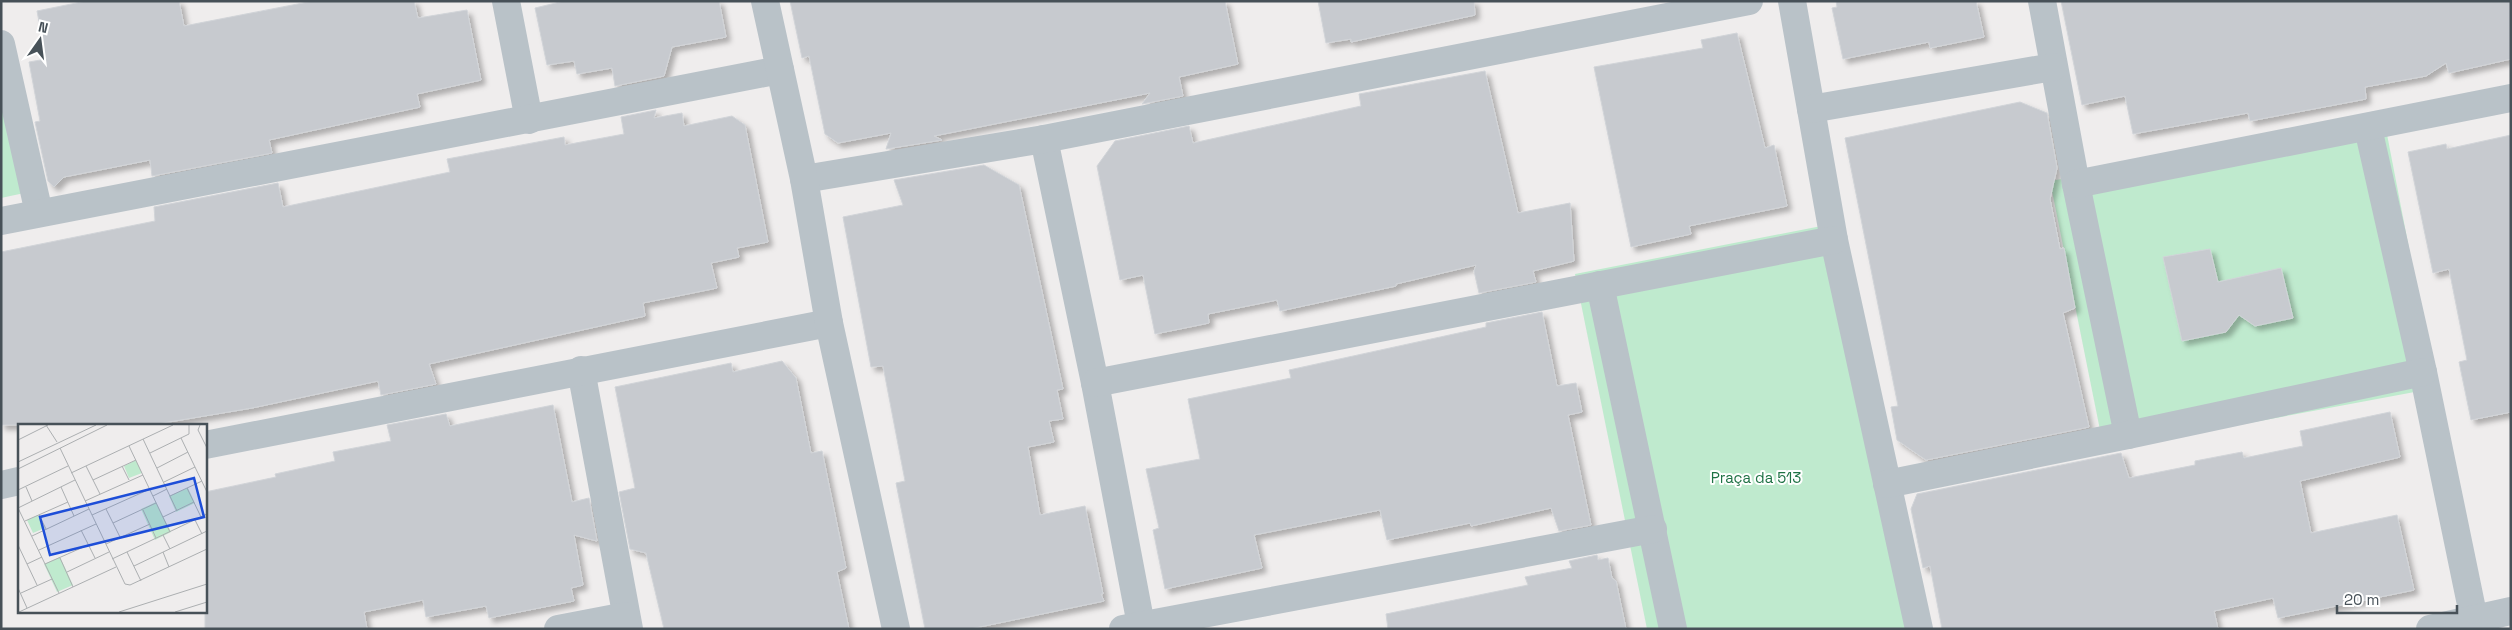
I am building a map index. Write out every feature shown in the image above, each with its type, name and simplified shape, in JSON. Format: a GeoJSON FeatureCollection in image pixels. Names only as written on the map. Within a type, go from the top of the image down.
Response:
{"type":"FeatureCollection","features":[{"type":"Feature","properties":{"kind":"street"},"geometry":{"type":"LineString","coordinates":[[506,1],[529,120]]}},
{"type":"Feature","properties":{"kind":"street"},"geometry":{"type":"LineString","coordinates":[[765,1],[804,179],[829,323],[896,629]]}},
{"type":"Feature","properties":{"kind":"street"},"geometry":{"type":"LineString","coordinates":[[804,179],[1044,139],[1749,1]]}},
{"type":"Feature","properties":{"kind":"street"},"geometry":{"type":"LineString","coordinates":[[1792,1],[1834,240],[1919,629]]}},
{"type":"Feature","properties":{"kind":"street"},"geometry":{"type":"LineString","coordinates":[[2042,1],[2076,184],[2128,435]]}},
{"type":"Feature","properties":{"kind":"street"},"geometry":{"type":"LineString","coordinates":[[1,44],[39,213]]}},
{"type":"Feature","properties":{"kind":"street"},"geometry":{"type":"LineString","coordinates":[[1811,109],[2054,67]]}},
{"type":"Feature","properties":{"kind":"street"},"geometry":{"type":"LineString","coordinates":[[1,221],[780,70]]}},
{"type":"Feature","properties":{"kind":"street"},"geometry":{"type":"LineString","coordinates":[[2076,184],[2368,128],[2511,98]]}},
{"type":"Feature","properties":{"kind":"street"},"geometry":{"type":"LineString","coordinates":[[2368,128],[2423,372],[2474,619]]}},
{"type":"Feature","properties":{"kind":"street"},"geometry":{"type":"LineString","coordinates":[[1044,139],[1094,384],[1132,627],[1652,529]]}},
{"type":"Feature","properties":{"kind":"street"},"geometry":{"type":"LineString","coordinates":[[1094,384],[1834,240]]}},
{"type":"Feature","properties":{"kind":"street"},"geometry":{"type":"LineString","coordinates":[[1600,285],[1673,629]]}},
{"type":"Feature","properties":{"kind":"street"},"geometry":{"type":"LineString","coordinates":[[206,445],[580,370],[829,323]]}},
{"type":"Feature","properties":{"kind":"street"},"geometry":{"type":"LineString","coordinates":[[558,629],[627,622],[580,370]]}},
{"type":"Feature","properties":{"kind":"street"},"geometry":{"type":"LineString","coordinates":[[1887,484],[2423,372]]}},
{"type":"Feature","properties":{"kind":"street"},"geometry":{"type":"LineString","coordinates":[[1,485],[18,482]]}},
{"type":"Feature","properties":{"kind":"street"},"geometry":{"type":"LineString","coordinates":[[2430,629],[2511,611]]}},
{"type":"Feature","properties":{"kind":"green space"},"geometry":{"type":"Polygon","coordinates":[[[1,66],[29,192],[1,198],[1,66]]]}},
{"type":"Feature","properties":{"kind":"green space"},"geometry":{"type":"Polygon","coordinates":[[[2385,124],[2436,388],[2104,450],[2050,181],[2385,124]]]}},
{"type":"Feature","properties":{"kind":"green space","name":"Praça da 513"},"geometry":{"type":"Polygon","coordinates":[[[1842,222],[1930,629],[1647,629],[1575,274],[1842,222]]]}},
{"type":"Feature","properties":{"kind":"building"},"geometry":{"type":"Polygon","coordinates":[[[86,1],[179,1],[184,26],[313,1],[414,1],[418,18],[467,10],[481,80],[417,94],[420,107],[269,140],[272,153],[152,176],[150,160],[64,177],[54,187],[48,181],[35,122],[40,121],[29,62],[46,59],[37,11],[86,1]]]}},
{"type":"Feature","properties":{"kind":"building"},"geometry":{"type":"Polygon","coordinates":[[[564,1],[719,1],[726,37],[672,47],[664,76],[615,86],[612,68],[577,74],[574,61],[547,65],[535,8],[564,1]]]}},
{"type":"Feature","properties":{"kind":"building"},"geometry":{"type":"Polygon","coordinates":[[[790,1],[1225,1],[1238,64],[1179,77],[1183,96],[1142,104],[1150,93],[934,136],[942,140],[886,149],[891,133],[838,143],[825,134],[809,56],[802,58],[790,1]]]}},
{"type":"Feature","properties":{"kind":"building"},"geometry":{"type":"Polygon","coordinates":[[[1318,1],[1474,1],[1475,15],[1351,42],[1351,39],[1326,43],[1318,1]]]}},
{"type":"Feature","properties":{"kind":"building"},"geometry":{"type":"Polygon","coordinates":[[[1836,1],[1976,1],[1984,37],[1930,48],[1929,42],[1843,59],[1832,8],[1837,7],[1836,1]]]}},
{"type":"Feature","properties":{"kind":"building"},"geometry":{"type":"Polygon","coordinates":[[[2061,1],[2511,1],[2511,59],[2449,73],[2446,63],[2426,76],[2365,87],[2366,99],[2250,121],[2248,113],[2133,134],[2125,96],[2082,105],[2061,1]]]}},
{"type":"Feature","properties":{"kind":"building"},"geometry":{"type":"Polygon","coordinates":[[[1737,33],[1765,148],[1774,145],[1787,206],[1689,226],[1691,234],[1631,247],[1594,67],[1703,48],[1701,40],[1737,33]]]}},
{"type":"Feature","properties":{"kind":"building"},"geometry":{"type":"Polygon","coordinates":[[[1485,71],[1518,213],[1570,203],[1574,261],[1533,271],[1536,282],[1479,293],[1474,271],[1476,265],[1396,284],[1396,286],[1280,311],[1277,300],[1208,314],[1209,323],[1155,334],[1143,275],[1120,280],[1097,166],[1115,141],[1189,126],[1193,143],[1361,106],[1359,94],[1485,71]]]}},
{"type":"Feature","properties":{"kind":"building"},"geometry":{"type":"Polygon","coordinates":[[[2020,102],[2047,113],[2057,168],[2050,199],[2060,249],[2064,248],[2075,308],[2063,313],[2089,427],[1926,460],[1897,440],[1891,407],[1898,406],[1845,138],[2020,102]]]}},
{"type":"Feature","properties":{"kind":"building"},"geometry":{"type":"Polygon","coordinates":[[[656,110],[654,118],[682,113],[684,126],[732,116],[745,125],[768,242],[737,248],[739,257],[711,263],[717,288],[643,303],[645,316],[429,364],[436,384],[381,395],[378,381],[252,408],[157,424],[1,425],[1,252],[155,221],[154,207],[278,183],[283,207],[450,172],[447,159],[564,137],[565,145],[624,134],[621,117],[656,110]]]}},
{"type":"Feature","properties":{"kind":"building"},"geometry":{"type":"Polygon","coordinates":[[[2511,135],[2511,412],[2471,420],[2459,362],[2467,360],[2449,269],[2433,273],[2408,152],[2446,144],[2447,149],[2511,135]]]}},
{"type":"Feature","properties":{"kind":"building"},"geometry":{"type":"Polygon","coordinates":[[[984,165],[1019,185],[1063,389],[1057,390],[1063,419],[1049,421],[1054,442],[1028,447],[1040,515],[1085,506],[1103,594],[1101,594],[1104,601],[970,629],[925,629],[896,483],[905,481],[883,366],[871,367],[843,217],[903,205],[894,180],[984,165]]]}},
{"type":"Feature","properties":{"kind":"building"},"geometry":{"type":"Polygon","coordinates":[[[2210,249],[2218,282],[2281,268],[2293,318],[2255,326],[2239,315],[2226,332],[2182,341],[2163,257],[2210,249]]]}},
{"type":"Feature","properties":{"kind":"building"},"geometry":{"type":"Polygon","coordinates":[[[1542,312],[1557,386],[1576,383],[1582,412],[1568,415],[1591,525],[1559,531],[1551,508],[1471,526],[1470,523],[1387,540],[1380,510],[1254,535],[1262,568],[1165,589],[1153,530],[1159,528],[1146,469],[1200,459],[1188,399],[1291,378],[1289,370],[1486,327],[1486,323],[1542,312]]]}},
{"type":"Feature","properties":{"kind":"building"},"geometry":{"type":"Polygon","coordinates":[[[782,361],[796,378],[811,453],[822,451],[846,568],[837,572],[849,629],[664,629],[646,553],[630,549],[619,492],[635,488],[615,387],[731,363],[733,372],[782,361]]]}},
{"type":"Feature","properties":{"kind":"building"},"geometry":{"type":"Polygon","coordinates":[[[553,405],[572,502],[589,498],[597,541],[574,535],[583,585],[571,588],[574,601],[489,618],[486,606],[426,617],[423,600],[364,612],[367,629],[205,629],[206,492],[276,477],[275,474],[335,461],[333,452],[391,441],[387,425],[446,414],[450,426],[553,405]]]}},
{"type":"Feature","properties":{"kind":"building"},"geometry":{"type":"Polygon","coordinates":[[[2390,412],[2400,457],[2300,481],[2311,533],[2397,515],[2414,590],[2278,618],[2273,598],[2214,611],[2218,629],[1942,629],[1930,566],[1923,568],[1911,509],[1917,494],[2121,453],[2129,478],[2195,465],[2195,461],[2242,452],[2244,458],[2303,446],[2300,431],[2390,412]]]}},
{"type":"Feature","properties":{"kind":"building"},"geometry":{"type":"Polygon","coordinates":[[[1597,555],[1598,560],[1608,558],[1612,578],[1616,581],[1626,629],[1388,629],[1386,614],[1528,585],[1525,577],[1572,568],[1569,561],[1597,555]]]}}]}
